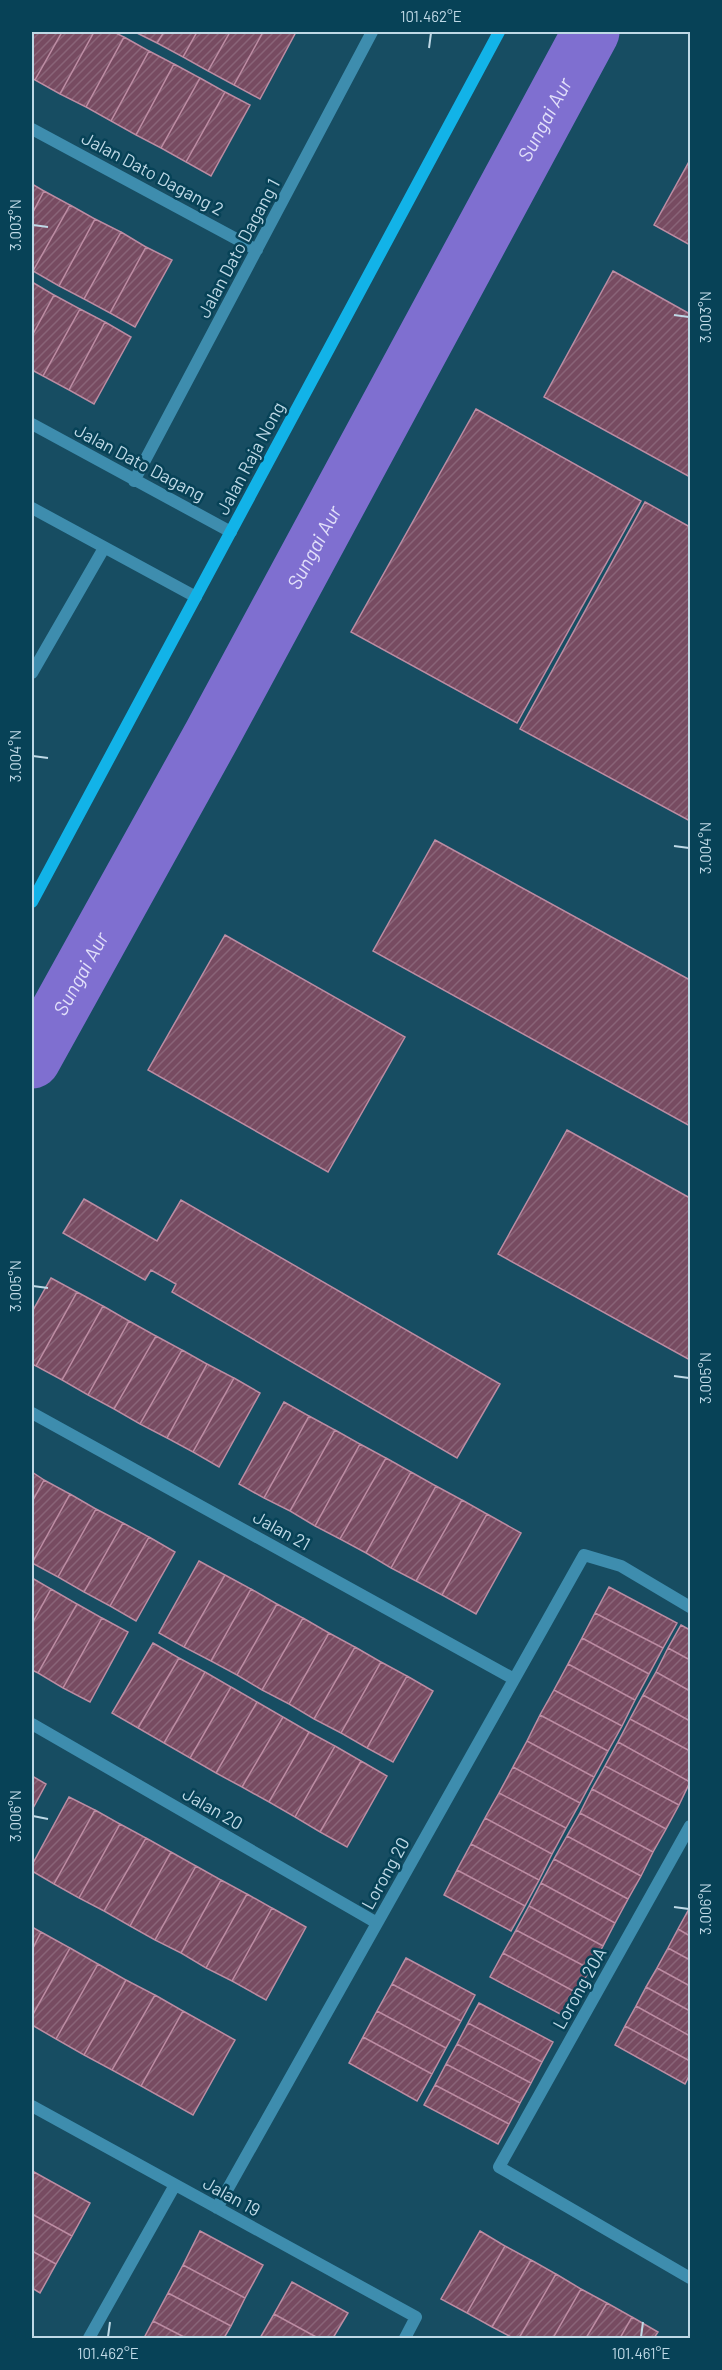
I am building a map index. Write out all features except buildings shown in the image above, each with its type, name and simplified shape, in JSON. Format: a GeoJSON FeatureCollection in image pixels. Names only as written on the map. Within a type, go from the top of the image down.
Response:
{"type":"FeatureCollection","features":[{"type":"Feature","properties":{"kind":"main road","name":"Jalan Raja Nong"},"geometry":{"type":"LineString","coordinates":[[32,902],[499,32]]}},
{"type":"Feature","properties":{"kind":"street","name":"Jalan Dato Dagang 1"},"geometry":{"type":"LineString","coordinates":[[134,481],[372,32]]}},
{"type":"Feature","properties":{"kind":"street","name":"Jalan Dato Dagang 2"},"geometry":{"type":"LineString","coordinates":[[32,129],[257,250]]}},
{"type":"Feature","properties":{"kind":"street","name":"Jalan Dato Dagang"},"geometry":{"type":"LineString","coordinates":[[32,424],[231,532]]}},
{"type":"Feature","properties":{"kind":"street"},"geometry":{"type":"LineString","coordinates":[[32,508],[196,597]]}},
{"type":"Feature","properties":{"kind":"street"},"geometry":{"type":"LineString","coordinates":[[32,674],[104,548]]}},
{"type":"Feature","properties":{"kind":"street","name":"Jalan 21"},"geometry":{"type":"LineString","coordinates":[[32,1413],[514,1679]]}},
{"type":"Feature","properties":{"kind":"street","name":"Lorong 20"},"geometry":{"type":"LineString","coordinates":[[217,2208],[584,1555],[621,1566],[690,1607]]}},
{"type":"Feature","properties":{"kind":"street","name":"Jalan 20"},"geometry":{"type":"LineString","coordinates":[[32,1724],[377,1923]]}},
{"type":"Feature","properties":{"kind":"street","name":"Lorong 20A"},"geometry":{"type":"LineString","coordinates":[[690,1826],[499,2167],[690,2277]]}},
{"type":"Feature","properties":{"kind":"street","name":"Jalan 19"},"geometry":{"type":"LineString","coordinates":[[32,2106],[416,2317],[405,2338]]}},
{"type":"Feature","properties":{"kind":"street"},"geometry":{"type":"LineString","coordinates":[[89,2338],[175,2185]]}},
{"type":"Feature","properties":{"kind":"waterway","name":"Sungai Aur"},"geometry":{"type":"LineString","coordinates":[[32,1060],[212,735],[591,32]]}}]}
